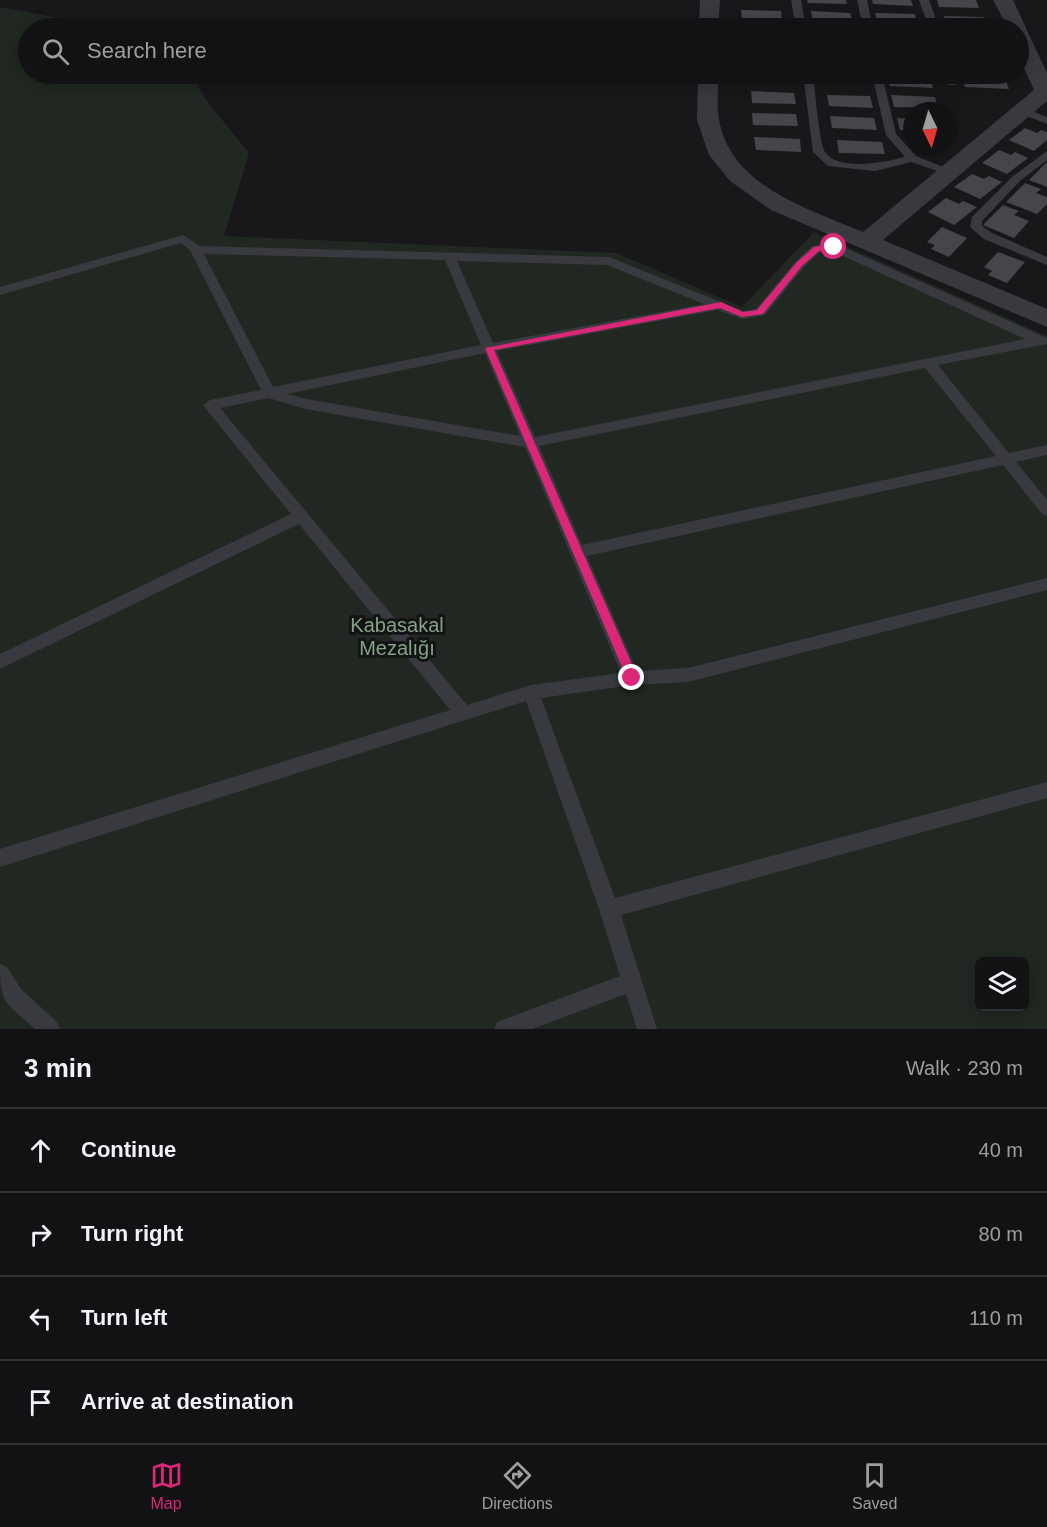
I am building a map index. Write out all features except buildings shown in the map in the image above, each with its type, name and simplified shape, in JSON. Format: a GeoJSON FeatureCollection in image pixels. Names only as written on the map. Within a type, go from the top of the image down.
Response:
{"type":"FeatureCollection","features":[{"type":"Feature","properties":{"kind":"street"},"geometry":{"type":"LineString","coordinates":[[709,18],[710,0]]}},
{"type":"Feature","properties":{"kind":"street"},"geometry":{"type":"LineString","coordinates":[[1004,0],[1012,18]]}},
{"type":"Feature","properties":{"kind":"street"},"geometry":{"type":"LineString","coordinates":[[867,240],[1046,90],[1029,55]]}},
{"type":"Feature","properties":{"kind":"street"},"geometry":{"type":"LineString","coordinates":[[708,84],[708,120],[720,154],[738,176],[779,205],[867,240],[1045,334]]}},
{"type":"Feature","properties":{"kind":"lane"},"geometry":{"type":"LineString","coordinates":[[796,0],[799,18]]}},
{"type":"Feature","properties":{"kind":"lane"},"geometry":{"type":"LineString","coordinates":[[862,0],[866,18]]}},
{"type":"Feature","properties":{"kind":"lane"},"geometry":{"type":"LineString","coordinates":[[924,0],[930,18]]}},
{"type":"Feature","properties":{"kind":"lane"},"geometry":{"type":"LineString","coordinates":[[809,84],[819,152],[832,164],[875,168],[912,158]]}},
{"type":"Feature","properties":{"kind":"lane"},"geometry":{"type":"LineString","coordinates":[[879,84],[891,135],[912,158],[949,172]]}},
{"type":"Feature","properties":{"kind":"lane"},"geometry":{"type":"LineString","coordinates":[[1021,110],[1047,121]]}},
{"type":"Feature","properties":{"kind":"lane"},"geometry":{"type":"LineString","coordinates":[[1047,154],[1016,179],[976,220],[976,227],[988,236],[1047,261]]}},
{"type":"Feature","properties":{"kind":"lane"},"geometry":{"type":"LineString","coordinates":[[0,291],[183,239],[196,250],[269,393],[305,404],[530,443],[927,361],[1045,334]]}},
{"type":"Feature","properties":{"kind":"lane"},"geometry":{"type":"LineString","coordinates":[[196,250],[609,261],[742,315],[760,312],[800,264],[816,249],[834,247],[1045,334]]}},
{"type":"Feature","properties":{"kind":"lane"},"geometry":{"type":"LineString","coordinates":[[450,258],[632,678]]}},
{"type":"Feature","properties":{"kind":"lane"},"geometry":{"type":"LineString","coordinates":[[464,714],[210,405],[489,348],[721,305]]}},
{"type":"Feature","properties":{"kind":"lane"},"geometry":{"type":"LineString","coordinates":[[927,361],[1047,510]]}},
{"type":"Feature","properties":{"kind":"lane"},"geometry":{"type":"LineString","coordinates":[[578,552],[1047,450]]}},
{"type":"Feature","properties":{"kind":"lane"},"geometry":{"type":"LineString","coordinates":[[0,662],[301,516]]}},
{"type":"Feature","properties":{"kind":"lane"},"geometry":{"type":"LineString","coordinates":[[0,858],[531,692],[632,678],[688,675],[1047,584]]}},
{"type":"Feature","properties":{"kind":"lane"},"geometry":{"type":"LineString","coordinates":[[531,692],[609,909],[647,1029]]}},
{"type":"Feature","properties":{"kind":"lane"},"geometry":{"type":"LineString","coordinates":[[609,909],[1047,790]]}},
{"type":"Feature","properties":{"kind":"lane"},"geometry":{"type":"LineString","coordinates":[[0,974],[14,996],[51,1029]]}},
{"type":"Feature","properties":{"kind":"lane"},"geometry":{"type":"LineString","coordinates":[[504,1029],[632,982]]}},
{"type":"Feature","properties":{"kind":"green space","name":"Kabasakal Mezalığı"},"geometry":{"type":"Polygon","coordinates":[[[0,7],[59,18],[18,18],[18,84],[196,84],[249,153],[224,236],[616,253],[742,307],[814,232],[1047,336],[1047,1029],[0,1029],[0,7]]]}},
{"type":"Feature","properties":{"kind":"route"},"geometry":{"type":"LineString","coordinates":[[632,678],[489,348],[721,305],[742,315],[760,312],[800,264],[816,249],[834,247]]}}]}
